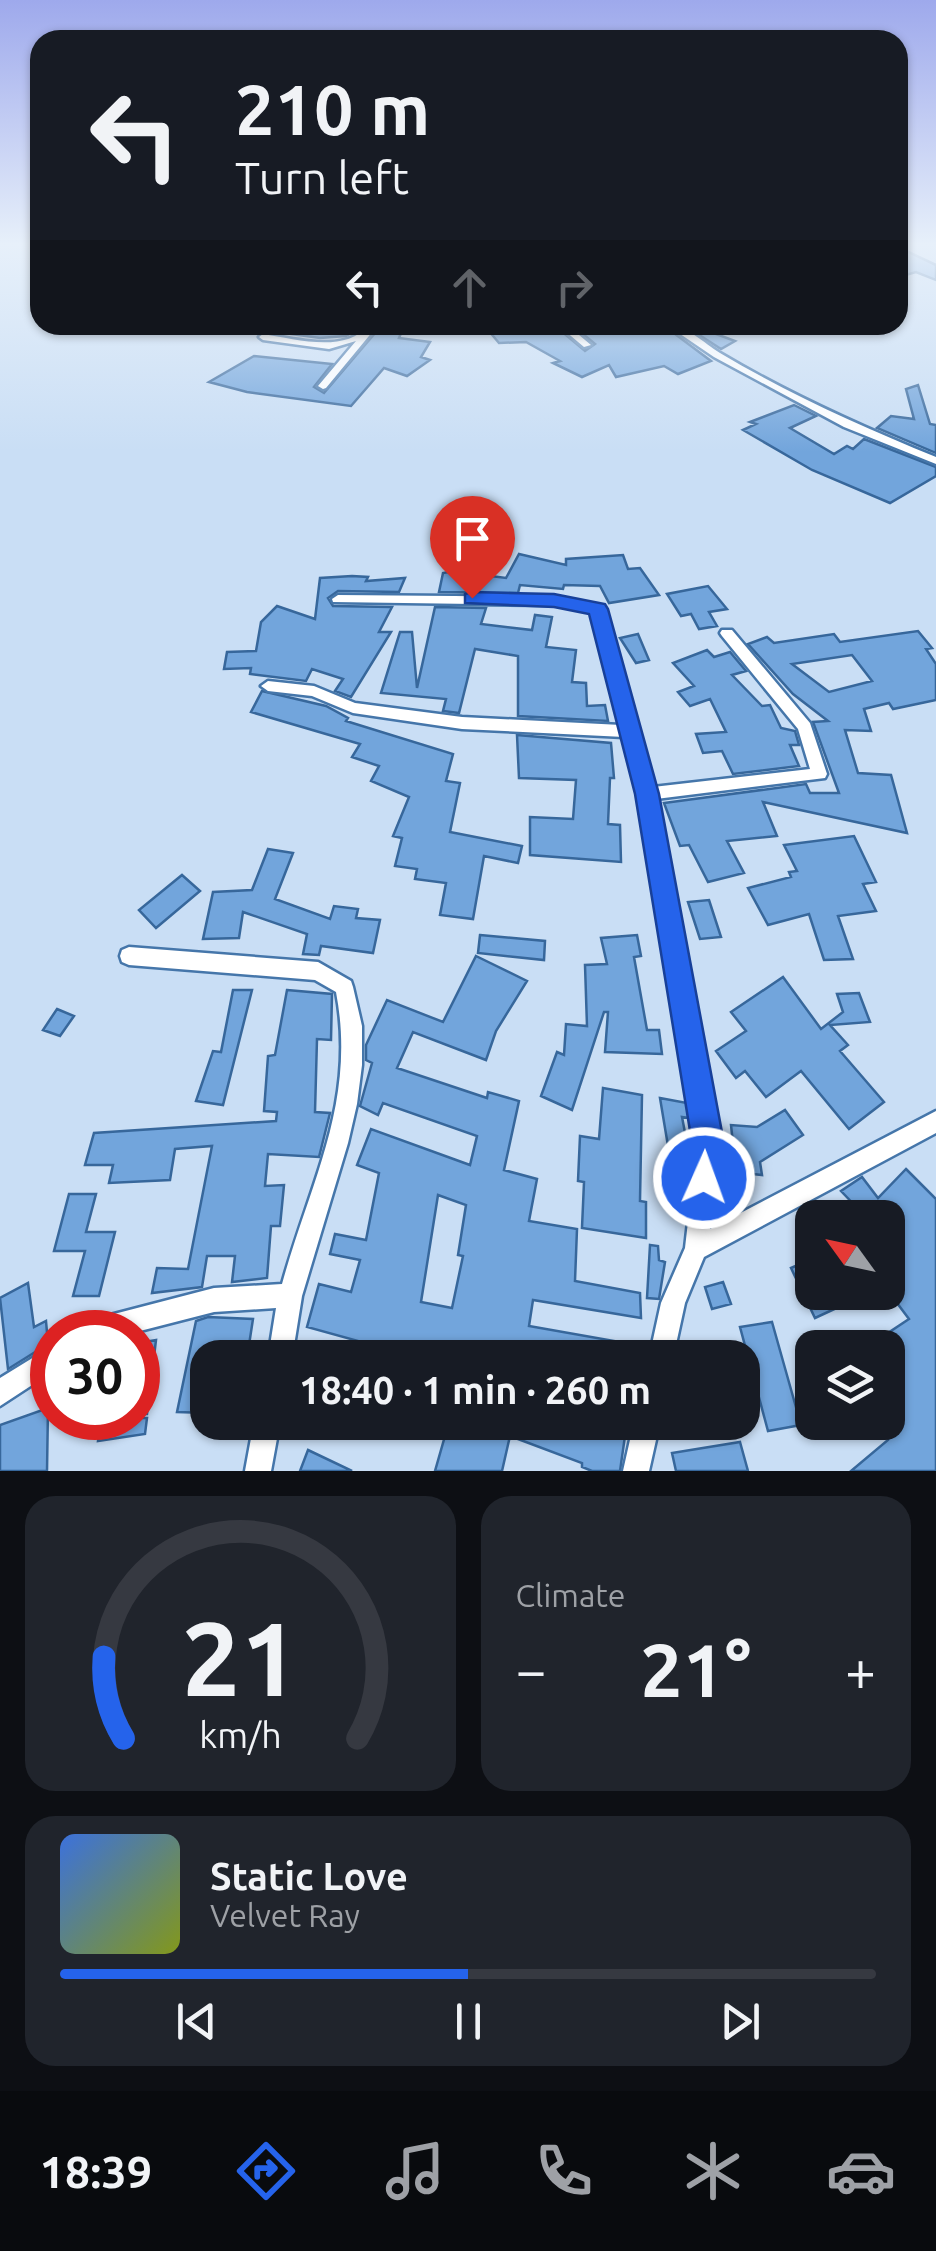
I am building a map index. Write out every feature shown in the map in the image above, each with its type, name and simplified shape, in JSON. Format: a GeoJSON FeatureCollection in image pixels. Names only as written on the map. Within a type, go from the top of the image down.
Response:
{"type":"FeatureCollection","features":[{"type":"Feature","properties":{"kind":"street"},"geometry":{"type":"LineString","coordinates":[[263,337],[329,346],[367,335]]}},
{"type":"Feature","properties":{"kind":"street"},"geometry":{"type":"LineString","coordinates":[[323,386],[367,335]]}},
{"type":"Feature","properties":{"kind":"street"},"geometry":{"type":"LineString","coordinates":[[575,335],[588,345]]}},
{"type":"Feature","properties":{"kind":"street"},"geometry":{"type":"LineString","coordinates":[[686,335],[848,425],[936,462]]}},
{"type":"Feature","properties":{"kind":"street"},"geometry":{"type":"LineString","coordinates":[[338,599],[554,600],[598,609],[647,794],[708,1143],[696,1249],[673,1303],[665,1340]]}},
{"type":"Feature","properties":{"kind":"street"},"geometry":{"type":"LineString","coordinates":[[647,794],[819,774],[805,727],[727,633]]}},
{"type":"Feature","properties":{"kind":"street"},"geometry":{"type":"LineString","coordinates":[[268,686],[314,691],[354,708],[462,723],[628,732]]}},
{"type":"Feature","properties":{"kind":"street"},"geometry":{"type":"LineString","coordinates":[[130,956],[318,971],[344,987],[354,1017],[342,1127],[290,1295],[283,1340]]}},
{"type":"Feature","properties":{"kind":"street"},"geometry":{"type":"LineString","coordinates":[[696,1249],[936,1122]]}},
{"type":"Feature","properties":{"kind":"street"},"geometry":{"type":"LineString","coordinates":[[160,1314],[214,1300],[290,1295]]}},
{"type":"Feature","properties":{"kind":"street"},"geometry":{"type":"LineString","coordinates":[[0,1393],[30,1373]]}},
{"type":"Feature","properties":{"kind":"street"},"geometry":{"type":"LineString","coordinates":[[258,1471],[264,1440]]}},
{"type":"Feature","properties":{"kind":"street"},"geometry":{"type":"LineString","coordinates":[[636,1471],[643,1440]]}},
{"type":"Feature","properties":{"kind":"building"},"geometry":{"type":"Polygon","coordinates":[[[299,335],[348,335],[346,336],[299,335]]]}},
{"type":"Feature","properties":{"kind":"building"},"geometry":{"type":"Polygon","coordinates":[[[373,335],[400,335],[399,338],[430,342],[421,357],[430,360],[407,376],[384,368],[351,406],[247,392],[209,382],[254,356],[332,364],[314,387],[324,393],[373,335]]]}},
{"type":"Feature","properties":{"kind":"building"},"geometry":{"type":"Polygon","coordinates":[[[492,335],[566,335],[585,351],[595,344],[584,335],[676,335],[711,361],[678,374],[664,366],[616,377],[609,365],[582,377],[553,363],[560,361],[526,342],[499,343],[492,335]]]}},
{"type":"Feature","properties":{"kind":"building"},"geometry":{"type":"Polygon","coordinates":[[[699,335],[719,335],[735,341],[721,349],[699,335]]]}},
{"type":"Feature","properties":{"kind":"building"},"geometry":{"type":"Polygon","coordinates":[[[918,385],[930,424],[936,425],[936,453],[877,428],[891,416],[914,419],[906,389],[918,385]]]}},
{"type":"Feature","properties":{"kind":"building"},"geometry":{"type":"Polygon","coordinates":[[[794,405],[816,416],[790,428],[834,454],[847,446],[853,449],[864,439],[936,467],[936,476],[890,503],[812,470],[743,430],[756,424],[750,422],[794,405]]]}},
{"type":"Feature","properties":{"kind":"building"},"geometry":{"type":"Polygon","coordinates":[[[519,554],[566,565],[566,559],[623,555],[628,569],[640,568],[659,595],[609,603],[600,586],[564,585],[563,589],[520,585],[518,593],[439,592],[443,573],[465,569],[467,573],[506,578],[519,554]]]}},
{"type":"Feature","properties":{"kind":"building"},"geometry":{"type":"Polygon","coordinates":[[[368,577],[366,581],[405,578],[399,592],[338,591],[328,598],[333,606],[392,607],[379,632],[391,632],[351,697],[335,691],[343,679],[312,669],[306,681],[250,674],[251,668],[224,669],[227,652],[256,651],[261,622],[277,606],[315,619],[320,578],[368,577]]]}},
{"type":"Feature","properties":{"kind":"building"},"geometry":{"type":"Polygon","coordinates":[[[708,586],[727,609],[709,612],[717,626],[699,629],[691,614],[681,616],[667,594],[708,586]]]}},
{"type":"Feature","properties":{"kind":"building"},"geometry":{"type":"Polygon","coordinates":[[[435,607],[486,608],[481,624],[532,630],[535,615],[552,617],[546,647],[576,650],[572,682],[586,683],[587,706],[605,705],[608,721],[518,716],[518,656],[475,649],[459,713],[443,711],[446,699],[381,693],[400,632],[412,632],[417,688],[435,607]]]}},
{"type":"Feature","properties":{"kind":"building"},"geometry":{"type":"Polygon","coordinates":[[[918,631],[932,648],[926,649],[936,664],[936,700],[893,709],[889,703],[864,709],[871,731],[845,730],[858,773],[891,775],[907,833],[763,802],[777,836],[727,841],[744,873],[708,882],[689,845],[680,846],[664,803],[806,784],[810,793],[839,793],[813,722],[828,721],[793,694],[748,644],[767,637],[774,643],[834,634],[840,642],[918,631]],[[852,655],[792,664],[829,692],[872,681],[852,655]]]}},
{"type":"Feature","properties":{"kind":"building"},"geometry":{"type":"Polygon","coordinates":[[[638,634],[649,660],[636,663],[620,638],[638,634]]]}},
{"type":"Feature","properties":{"kind":"building"},"geometry":{"type":"Polygon","coordinates":[[[707,650],[714,657],[730,652],[746,671],[732,675],[762,706],[770,705],[781,728],[795,731],[799,745],[790,745],[799,766],[733,774],[722,751],[703,753],[696,734],[726,732],[710,699],[690,706],[678,692],[694,686],[673,663],[707,650]]]}},
{"type":"Feature","properties":{"kind":"building"},"geometry":{"type":"Polygon","coordinates":[[[262,691],[326,706],[348,718],[346,721],[453,754],[446,781],[460,783],[450,832],[522,846],[518,863],[484,856],[473,919],[440,915],[446,883],[415,879],[417,869],[395,866],[402,838],[393,836],[409,797],[371,781],[379,766],[352,757],[360,744],[251,712],[262,691]]]}},
{"type":"Feature","properties":{"kind":"building"},"geometry":{"type":"Polygon","coordinates":[[[517,735],[611,743],[614,778],[610,778],[608,824],[620,825],[621,862],[530,855],[530,817],[573,819],[576,780],[519,778],[517,735]]]}},
{"type":"Feature","properties":{"kind":"building"},"geometry":{"type":"Polygon","coordinates":[[[854,836],[876,882],[863,884],[876,911],[838,916],[853,959],[824,960],[809,914],[768,925],[748,888],[791,877],[789,872],[797,871],[784,845],[854,836]]]}},
{"type":"Feature","properties":{"kind":"building"},"geometry":{"type":"Polygon","coordinates":[[[268,849],[293,853],[275,899],[330,919],[334,906],[358,909],[356,918],[380,920],[373,953],[321,946],[319,955],[303,954],[307,934],[243,912],[239,938],[203,939],[213,892],[252,890],[268,849]]]}},
{"type":"Feature","properties":{"kind":"building"},"geometry":{"type":"Polygon","coordinates":[[[182,875],[200,891],[156,928],[139,910],[182,875]]]}},
{"type":"Feature","properties":{"kind":"building"},"geometry":{"type":"Polygon","coordinates":[[[709,900],[721,937],[700,939],[688,902],[709,900]]]}},
{"type":"Feature","properties":{"kind":"building"},"geometry":{"type":"Polygon","coordinates":[[[480,935],[545,941],[544,960],[478,953],[480,935]]]}},
{"type":"Feature","properties":{"kind":"building"},"geometry":{"type":"Polygon","coordinates":[[[637,935],[641,956],[634,957],[647,1030],[659,1030],[662,1054],[605,1052],[608,1012],[604,1012],[572,1110],[541,1096],[557,1052],[564,1055],[566,1024],[587,1026],[585,965],[607,964],[601,938],[637,935]]]}},
{"type":"Feature","properties":{"kind":"building"},"geometry":{"type":"Polygon","coordinates":[[[476,956],[527,981],[496,1031],[486,1060],[413,1032],[397,1068],[487,1098],[488,1092],[519,1101],[504,1170],[537,1179],[529,1221],[577,1229],[575,1281],[640,1293],[641,1318],[533,1300],[529,1326],[608,1340],[354,1340],[307,1327],[319,1284],[351,1292],[360,1260],[330,1254],[335,1234],[366,1240],[379,1173],[357,1165],[371,1129],[470,1165],[477,1136],[383,1103],[378,1115],[360,1106],[372,1063],[366,1060],[366,1045],[387,1000],[443,1022],[476,956]],[[438,1195],[421,1302],[452,1308],[463,1256],[458,1255],[466,1205],[438,1195]]]}},
{"type":"Feature","properties":{"kind":"building"},"geometry":{"type":"Polygon","coordinates":[[[783,977],[821,1029],[843,1012],[837,994],[859,993],[870,1022],[830,1025],[848,1045],[840,1051],[884,1102],[849,1129],[801,1071],[766,1097],[745,1071],[736,1078],[716,1051],[746,1031],[731,1012],[783,977]]]}},
{"type":"Feature","properties":{"kind":"building"},"geometry":{"type":"Polygon","coordinates":[[[233,990],[252,990],[223,1105],[196,1101],[213,1051],[221,1052],[233,990]]]}},
{"type":"Feature","properties":{"kind":"building"},"geometry":{"type":"Polygon","coordinates":[[[287,990],[332,994],[331,1040],[317,1039],[315,1112],[330,1113],[319,1157],[268,1154],[265,1186],[284,1185],[280,1226],[271,1226],[267,1278],[232,1282],[235,1256],[207,1256],[202,1287],[152,1293],[157,1268],[188,1269],[212,1146],[175,1149],[170,1180],[109,1183],[113,1165],[85,1165],[94,1133],[276,1121],[277,1112],[264,1111],[268,1056],[275,1055],[287,990]]]}},
{"type":"Feature","properties":{"kind":"building"},"geometry":{"type":"Polygon","coordinates":[[[57,1009],[74,1016],[60,1036],[43,1030],[57,1009]]]}},
{"type":"Feature","properties":{"kind":"building"},"geometry":{"type":"Polygon","coordinates":[[[603,1088],[642,1095],[640,1201],[646,1202],[646,1238],[582,1228],[580,1136],[599,1139],[603,1088]]]}},
{"type":"Feature","properties":{"kind":"building"},"geometry":{"type":"Polygon","coordinates":[[[660,1098],[687,1103],[689,1118],[682,1117],[691,1164],[671,1164],[660,1098]]]}},
{"type":"Feature","properties":{"kind":"building"},"geometry":{"type":"Polygon","coordinates":[[[785,1110],[803,1135],[760,1162],[762,1175],[736,1172],[731,1125],[757,1127],[785,1110]]]}},
{"type":"Feature","properties":{"kind":"building"},"geometry":{"type":"Polygon","coordinates":[[[906,1169],[936,1199],[936,1471],[851,1471],[888,1440],[905,1440],[905,1330],[892,1330],[909,1319],[902,1310],[905,1200],[850,1200],[841,1191],[862,1177],[878,1198],[906,1169]]]}},
{"type":"Feature","properties":{"kind":"building"},"geometry":{"type":"Polygon","coordinates":[[[69,1194],[96,1194],[86,1232],[115,1232],[99,1296],[73,1296],[85,1251],[54,1251],[69,1194]]]}},
{"type":"Feature","properties":{"kind":"building"},"geometry":{"type":"Polygon","coordinates":[[[650,1245],[658,1246],[659,1260],[665,1262],[659,1299],[647,1298],[650,1245]]]}},
{"type":"Feature","properties":{"kind":"building"},"geometry":{"type":"Polygon","coordinates":[[[723,1282],[731,1304],[712,1309],[705,1287],[723,1282]]]}},
{"type":"Feature","properties":{"kind":"building"},"geometry":{"type":"Polygon","coordinates":[[[28,1283],[30,1355],[8,1369],[0,1298],[28,1283]]]}},
{"type":"Feature","properties":{"kind":"building"},"geometry":{"type":"Polygon","coordinates":[[[811,1310],[832,1310],[815,1318],[811,1310]]]}},
{"type":"Feature","properties":{"kind":"building"},"geometry":{"type":"Polygon","coordinates":[[[208,1317],[253,1319],[250,1340],[192,1340],[196,1321],[208,1317]]]}},
{"type":"Feature","properties":{"kind":"building"},"geometry":{"type":"Polygon","coordinates":[[[772,1322],[795,1404],[795,1426],[768,1431],[760,1401],[760,1340],[744,1340],[740,1327],[772,1322]]]}},
{"type":"Feature","properties":{"kind":"building"},"geometry":{"type":"Polygon","coordinates":[[[190,1350],[190,1412],[177,1412],[190,1350]]]}},
{"type":"Feature","properties":{"kind":"building"},"geometry":{"type":"Polygon","coordinates":[[[30,1414],[30,1440],[47,1440],[47,1471],[0,1471],[0,1425],[30,1414]]]}},
{"type":"Feature","properties":{"kind":"building"},"geometry":{"type":"Polygon","coordinates":[[[444,1440],[509,1440],[502,1471],[435,1471],[444,1440]]]}},
{"type":"Feature","properties":{"kind":"building"},"geometry":{"type":"Polygon","coordinates":[[[521,1440],[624,1440],[620,1471],[592,1471],[582,1467],[582,1463],[521,1440]]]}},
{"type":"Feature","properties":{"kind":"building"},"geometry":{"type":"Polygon","coordinates":[[[740,1442],[748,1471],[676,1471],[672,1453],[740,1442]]]}},
{"type":"Feature","properties":{"kind":"building"},"geometry":{"type":"Polygon","coordinates":[[[308,1450],[352,1471],[300,1471],[308,1450]]]}},
{"type":"Feature","properties":{"kind":"route"},"geometry":{"type":"LineString","coordinates":[[472,598],[554,600],[598,609],[647,794],[708,1143],[704,1178]]}}]}
